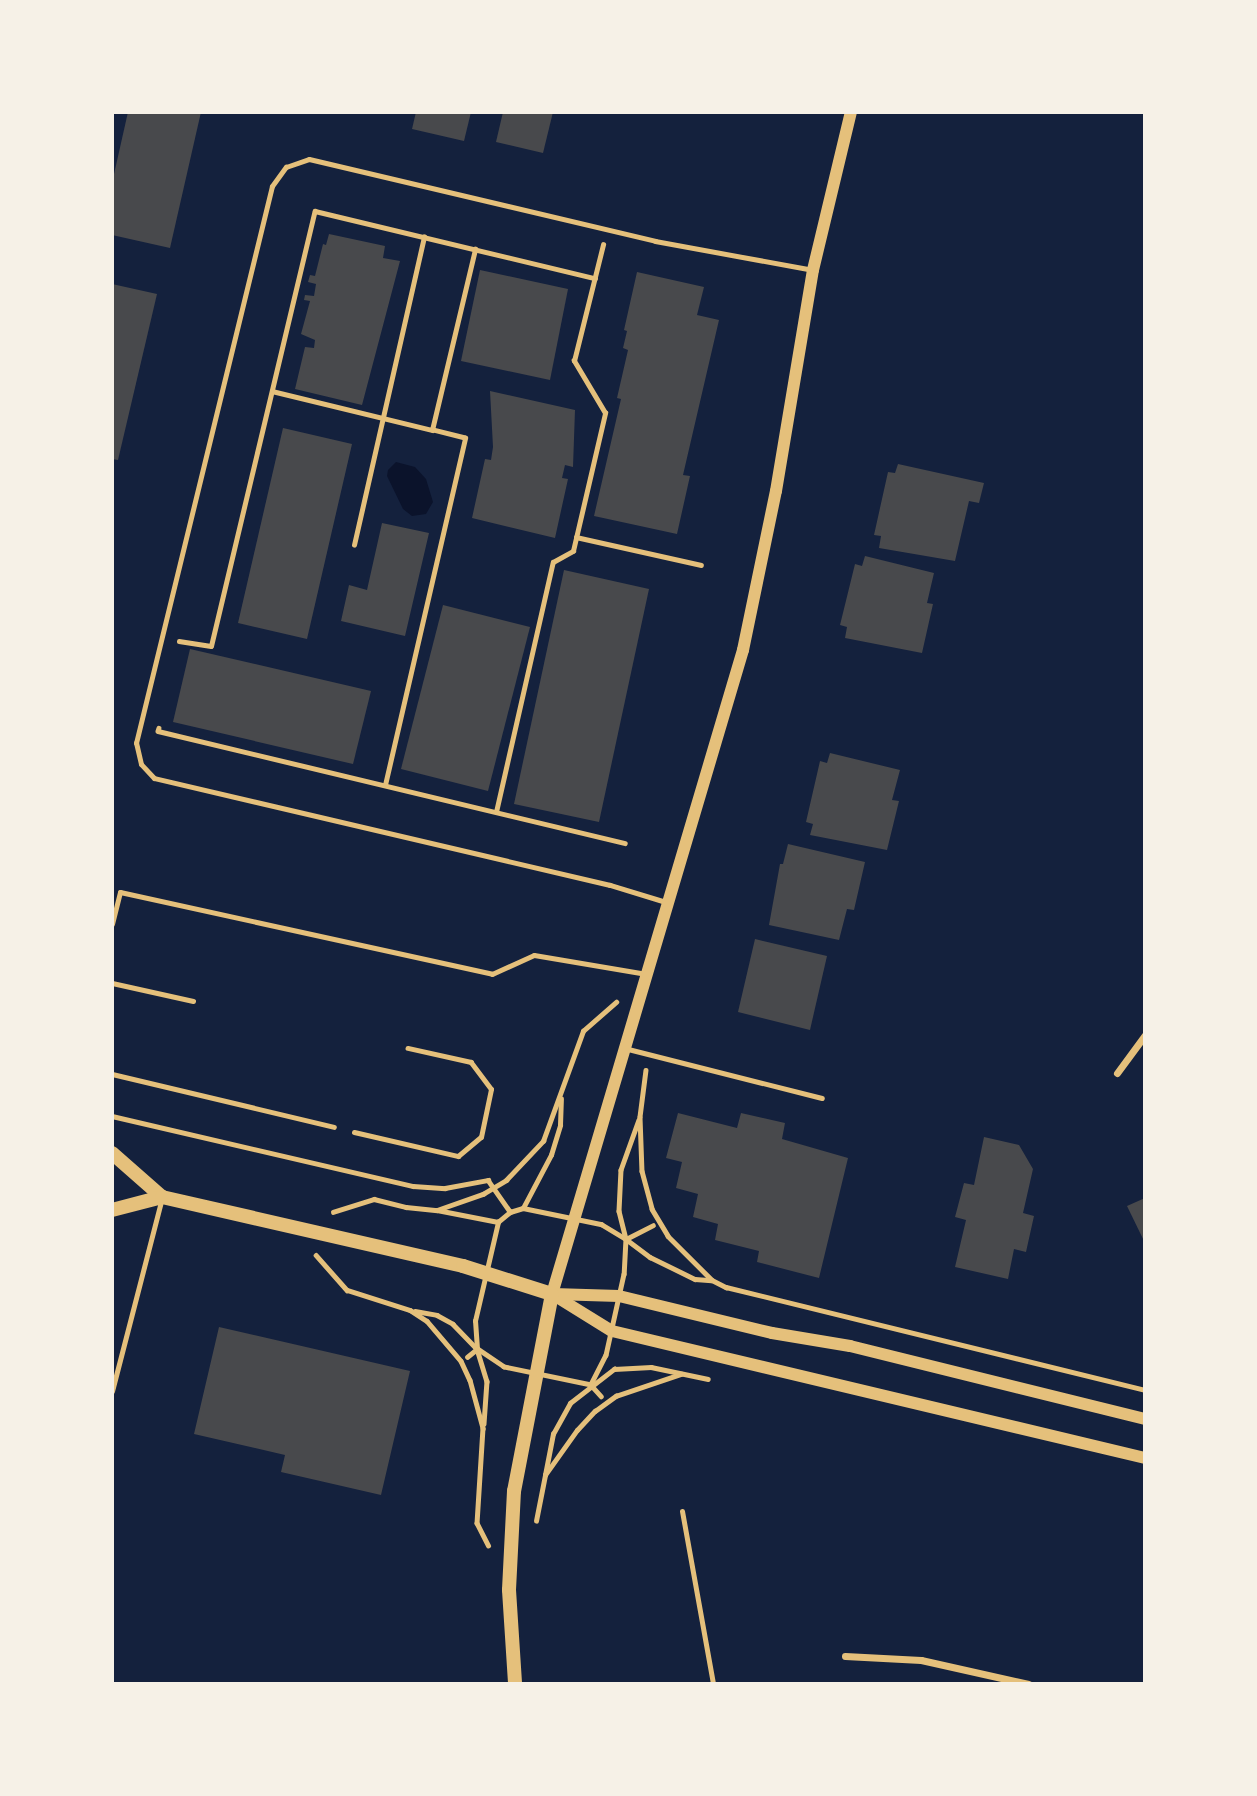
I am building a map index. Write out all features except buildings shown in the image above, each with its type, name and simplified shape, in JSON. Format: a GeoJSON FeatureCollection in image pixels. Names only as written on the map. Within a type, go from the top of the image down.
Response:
{"type":"FeatureCollection","features":[{"type":"Feature","properties":{"kind":"main road"},"geometry":{"type":"LineString","coordinates":[[112,1153],[162,1197]]}},
{"type":"Feature","properties":{"kind":"main road"},"geometry":{"type":"LineString","coordinates":[[112,1210],[162,1197],[463,1266],[552,1294],[513,1491],[509,1590],[515,1684]]}},
{"type":"Feature","properties":{"kind":"street"},"geometry":{"type":"LineString","coordinates":[[552,1294],[743,650],[776,491],[813,270],[850,112]]}},
{"type":"Feature","properties":{"kind":"street"},"geometry":{"type":"LineString","coordinates":[[1117,1073],[1145,1035]]}},
{"type":"Feature","properties":{"kind":"street"},"geometry":{"type":"LineString","coordinates":[[552,1294],[619,1296],[772,1333],[850,1346],[1145,1419]]}},
{"type":"Feature","properties":{"kind":"street"},"geometry":{"type":"LineString","coordinates":[[552,1294],[612,1331],[1145,1458]]}},
{"type":"Feature","properties":{"kind":"street"},"geometry":{"type":"LineString","coordinates":[[845,1656],[921,1660],[1028,1684]]}},
{"type":"Feature","properties":{"kind":"lane"},"geometry":{"type":"LineString","coordinates":[[669,903],[610,886],[154,778],[141,764],[136,744],[272,186],[286,167],[309,159],[606,230],[813,270]]}},
{"type":"Feature","properties":{"kind":"lane"},"geometry":{"type":"LineString","coordinates":[[112,924],[120,892],[492,974],[534,955],[647,974]]}},
{"type":"Feature","properties":{"kind":"lane"},"geometry":{"type":"LineString","coordinates":[[112,983],[193,1001]]}},
{"type":"Feature","properties":{"kind":"lane"},"geometry":{"type":"LineString","coordinates":[[354,1132],[458,1156],[481,1137],[491,1089],[471,1062],[408,1048]]}},
{"type":"Feature","properties":{"kind":"lane"},"geometry":{"type":"LineString","coordinates":[[624,1048],[822,1098]]}},
{"type":"Feature","properties":{"kind":"lane"},"geometry":{"type":"LineString","coordinates":[[112,1074],[334,1127]]}},
{"type":"Feature","properties":{"kind":"lane"},"geometry":{"type":"LineString","coordinates":[[112,1391],[162,1197]]}},
{"type":"Feature","properties":{"kind":"lane"},"geometry":{"type":"LineString","coordinates":[[682,1511],[713,1684]]}},
{"type":"Feature","properties":{"kind":"path"},"geometry":{"type":"LineString","coordinates":[[177,652],[180,639],[211,646],[315,211],[595,278]]}},
{"type":"Feature","properties":{"kind":"path"},"geometry":{"type":"LineString","coordinates":[[496,812],[553,562],[573,551],[605,414],[574,361],[606,230]]}},
{"type":"Feature","properties":{"kind":"path"},"geometry":{"type":"LineString","coordinates":[[354,545],[424,237]]}},
{"type":"Feature","properties":{"kind":"path"},"geometry":{"type":"LineString","coordinates":[[432,430],[475,249]]}},
{"type":"Feature","properties":{"kind":"path"},"geometry":{"type":"LineString","coordinates":[[272,391],[465,438],[385,785]]}},
{"type":"Feature","properties":{"kind":"path"},"geometry":{"type":"LineString","coordinates":[[576,537],[701,565]]}},
{"type":"Feature","properties":{"kind":"path"},"geometry":{"type":"LineString","coordinates":[[161,718],[158,731],[625,843]]}},
{"type":"Feature","properties":{"kind":"path"},"geometry":{"type":"LineString","coordinates":[[649,1053],[640,1117],[642,1171],[652,1209],[668,1236],[712,1280],[726,1287],[1145,1390]]}},
{"type":"Feature","properties":{"kind":"path"},"geometry":{"type":"LineString","coordinates":[[523,1208],[551,1155],[561,1118],[561,1095]]}},
{"type":"Feature","properties":{"kind":"path"},"geometry":{"type":"LineString","coordinates":[[112,1115],[413,1186],[446,1188],[488,1180],[510,1212]]}},
{"type":"Feature","properties":{"kind":"path"},"geometry":{"type":"LineString","coordinates":[[625,1274],[626,1239],[619,1210],[621,1170],[640,1117]]}},
{"type":"Feature","properties":{"kind":"path"},"geometry":{"type":"LineString","coordinates":[[437,1210],[498,1223],[510,1212],[523,1208],[534,1210]]}},
{"type":"Feature","properties":{"kind":"path"},"geometry":{"type":"LineString","coordinates":[[601,1224],[650,1257],[695,1279],[712,1280]]}},
{"type":"Feature","properties":{"kind":"path"},"geometry":{"type":"LineString","coordinates":[[289,1225],[347,1290],[410,1310],[437,1315],[453,1324],[477,1349],[504,1367]]}},
{"type":"Feature","properties":{"kind":"path"},"geometry":{"type":"LineString","coordinates":[[626,1239],[653,1226]]}},
{"type":"Feature","properties":{"kind":"path"},"geometry":{"type":"LineString","coordinates":[[410,1310],[441,1335],[461,1361],[470,1380],[483,1429]]}},
{"type":"Feature","properties":{"kind":"path"},"geometry":{"type":"LineString","coordinates":[[475,1321],[477,1349],[487,1381],[477,1523],[509,1590]]}},
{"type":"Feature","properties":{"kind":"path"},"geometry":{"type":"LineString","coordinates":[[467,1357],[477,1349]]}},
{"type":"Feature","properties":{"kind":"path"},"geometry":{"type":"LineString","coordinates":[[591,1384],[606,1355]]}},
{"type":"Feature","properties":{"kind":"path"},"geometry":{"type":"LineString","coordinates":[[533,1527],[553,1434],[570,1403],[591,1384],[614,1369],[651,1367],[683,1374],[655,1381],[606,1404],[577,1430],[545,1475]]}},
{"type":"Feature","properties":{"kind":"path"},"geometry":{"type":"LineString","coordinates":[[562,1380],[591,1384],[601,1396]]}},
{"type":"Feature","properties":{"kind":"water"},"geometry":{"type":"Polygon","coordinates":[[[396,462],[415,467],[426,479],[433,502],[426,514],[412,516],[403,509],[387,476],[388,470],[396,462]]]}}]}
